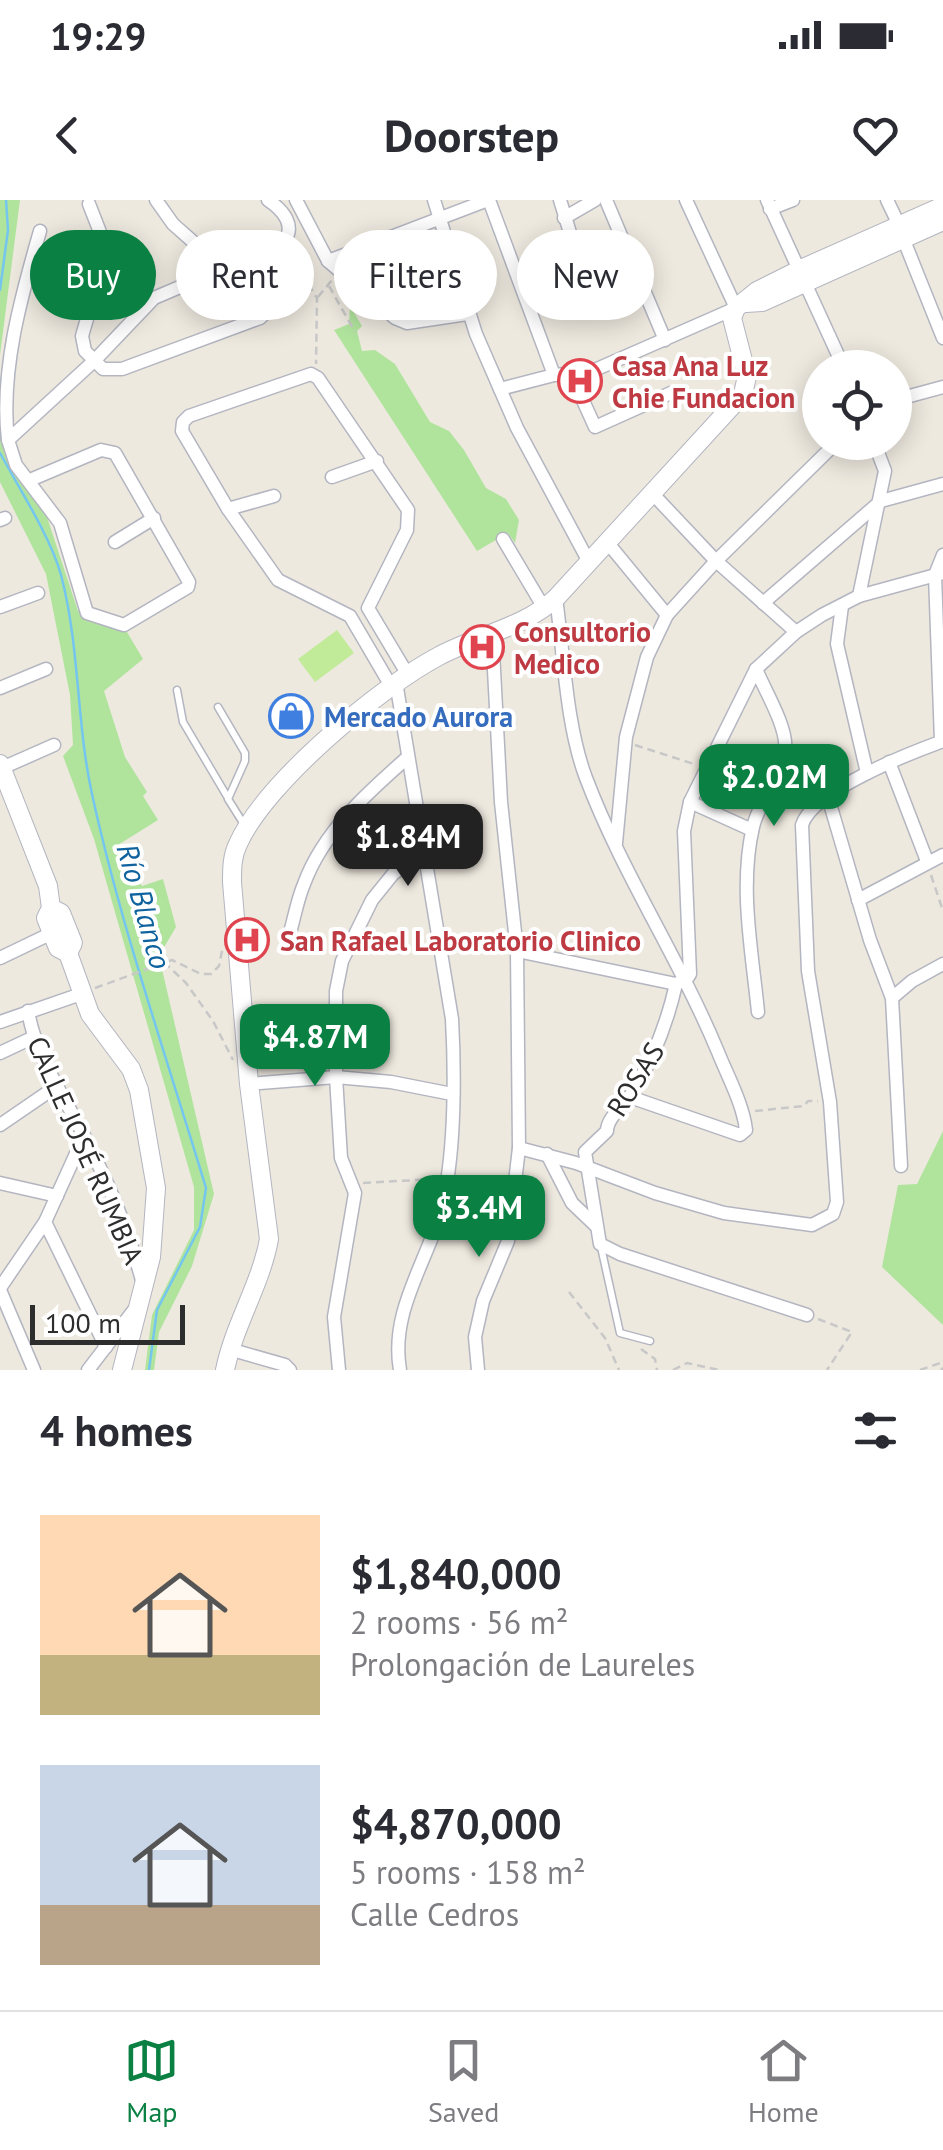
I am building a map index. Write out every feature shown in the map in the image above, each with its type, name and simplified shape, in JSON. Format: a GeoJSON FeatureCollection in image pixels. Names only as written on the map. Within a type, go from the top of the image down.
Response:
{"type":"FeatureCollection","features":[{"type":"Feature","properties":{"kind":"main road"},"geometry":{"type":"LineString","coordinates":[[224,1370],[268,1239],[248,1084],[232,864],[246,828],[344,722],[398,681],[448,651],[550,603],[589,562],[745,390],[747,376],[732,318],[741,305],[762,302],[804,275],[901,232],[943,206]]}},
{"type":"Feature","properties":{"kind":"main road"},"geometry":{"type":"LineString","coordinates":[[901,232],[943,221]]}},
{"type":"Feature","properties":{"kind":"main road"},"geometry":{"type":"LineString","coordinates":[[1,766],[48,886],[51,908],[46,915],[52,934],[59,950],[68,953]]}},
{"type":"Feature","properties":{"kind":"main road"},"geometry":{"type":"LineString","coordinates":[[51,908],[61,913],[72,941],[73,948],[68,953]]}},
{"type":"Feature","properties":{"kind":"main road"},"geometry":{"type":"LineString","coordinates":[[68,953],[81,994],[98,1027],[130,1069],[139,1090],[156,1188],[152,1258],[122,1370]]}},
{"type":"Feature","properties":{"kind":"street"},"geometry":{"type":"LineString","coordinates":[[156,200],[179,230]]}},
{"type":"Feature","properties":{"kind":"street"},"geometry":{"type":"LineString","coordinates":[[268,200],[284,213],[289,230]]}},
{"type":"Feature","properties":{"kind":"street"},"geometry":{"type":"LineString","coordinates":[[296,200],[334,266]]}},
{"type":"Feature","properties":{"kind":"street"},"geometry":{"type":"LineString","coordinates":[[434,200],[445,230]]}},
{"type":"Feature","properties":{"kind":"street"},"geometry":{"type":"LineString","coordinates":[[328,261],[489,200],[554,376]]}},
{"type":"Feature","properties":{"kind":"street"},"geometry":{"type":"LineString","coordinates":[[560,200],[568,230]]}},
{"type":"Feature","properties":{"kind":"street"},"geometry":{"type":"LineString","coordinates":[[564,218],[595,200]]}},
{"type":"Feature","properties":{"kind":"street"},"geometry":{"type":"LineString","coordinates":[[606,200],[664,340]]}},
{"type":"Feature","properties":{"kind":"street"},"geometry":{"type":"LineString","coordinates":[[500,389],[590,372],[741,305],[686,200]]}},
{"type":"Feature","properties":{"kind":"street"},"geometry":{"type":"LineString","coordinates":[[793,200],[769,204],[836,350]]}},
{"type":"Feature","properties":{"kind":"street"},"geometry":{"type":"LineString","coordinates":[[887,200],[943,338]]}},
{"type":"Feature","properties":{"kind":"street"},"geometry":{"type":"LineString","coordinates":[[89,204],[107,250],[82,336],[85,351],[103,370],[122,370],[255,320]]}},
{"type":"Feature","properties":{"kind":"street"},"geometry":{"type":"LineString","coordinates":[[30,266],[16,316],[5,422],[16,464],[60,523],[87,613],[124,626],[188,587],[190,582],[114,453],[101,450],[30,480]]}},
{"type":"Feature","properties":{"kind":"street"},"geometry":{"type":"LineString","coordinates":[[8,440],[154,298],[176,289]]}},
{"type":"Feature","properties":{"kind":"street"},"geometry":{"type":"LineString","coordinates":[[400,320],[427,320]]}},
{"type":"Feature","properties":{"kind":"street"},"geometry":{"type":"LineString","coordinates":[[470,320],[517,428],[589,562]]}},
{"type":"Feature","properties":{"kind":"street"},"geometry":{"type":"LineString","coordinates":[[398,681],[350,616],[278,580],[228,509],[182,432],[188,416],[311,374],[318,378],[408,510],[409,520],[368,608],[398,681],[452,1019],[452,1094],[444,1202],[402,1312],[400,1370]]}},
{"type":"Feature","properties":{"kind":"street"},"geometry":{"type":"LineString","coordinates":[[571,374],[595,427],[673,392]]}},
{"type":"Feature","properties":{"kind":"street"},"geometry":{"type":"LineString","coordinates":[[912,395],[943,387]]}},
{"type":"Feature","properties":{"kind":"street"},"geometry":{"type":"LineString","coordinates":[[616,846],[626,742],[647,657],[667,615],[819,460]]}},
{"type":"Feature","properties":{"kind":"street"},"geometry":{"type":"LineString","coordinates":[[859,596],[881,501],[885,471],[881,460]]}},
{"type":"Feature","properties":{"kind":"street"},"geometry":{"type":"LineString","coordinates":[[332,476],[377,461]]}},
{"type":"Feature","properties":{"kind":"street"},"geometry":{"type":"LineString","coordinates":[[763,602],[881,501],[943,484]]}},
{"type":"Feature","properties":{"kind":"street"},"geometry":{"type":"LineString","coordinates":[[652,493],[716,561],[796,632]]}},
{"type":"Feature","properties":{"kind":"street"},"geometry":{"type":"LineString","coordinates":[[228,509],[274,496]]}},
{"type":"Feature","properties":{"kind":"street"},"geometry":{"type":"LineString","coordinates":[[115,542],[154,518]]}},
{"type":"Feature","properties":{"kind":"street"},"geometry":{"type":"LineString","coordinates":[[504,539],[550,603],[586,776],[742,1112],[746,1130],[743,1135],[630,1097]]}},
{"type":"Feature","properties":{"kind":"street"},"geometry":{"type":"LineString","coordinates":[[607,542],[667,615]]}},
{"type":"Feature","properties":{"kind":"street"},"geometry":{"type":"LineString","coordinates":[[519,1148],[586,1166],[655,1193],[724,1213],[812,1225],[832,1214],[837,1202],[830,1102],[808,972],[802,826],[813,807],[867,773],[942,741],[939,574],[943,555]]}},
{"type":"Feature","properties":{"kind":"street"},"geometry":{"type":"LineString","coordinates":[[681,982],[690,974],[684,830],[690,802],[756,670],[796,632],[859,596],[939,574]]}},
{"type":"Feature","properties":{"kind":"street"},"geometry":{"type":"LineString","coordinates":[[0,607],[38,593]]}},
{"type":"Feature","properties":{"kind":"street"},"geometry":{"type":"LineString","coordinates":[[842,606],[837,644],[867,773]]}},
{"type":"Feature","properties":{"kind":"street"},"geometry":{"type":"LineString","coordinates":[[478,1370],[475,1337],[483,1301],[508,1242],[519,1148],[517,951],[501,802],[492,632]]}},
{"type":"Feature","properties":{"kind":"street"},"geometry":{"type":"LineString","coordinates":[[0,688],[46,669]]}},
{"type":"Feature","properties":{"kind":"street"},"geometry":{"type":"LineString","coordinates":[[756,670],[784,736],[786,751],[752,830],[747,896],[758,1012]]}},
{"type":"Feature","properties":{"kind":"street"},"geometry":{"type":"LineString","coordinates":[[1,766],[54,745]]}},
{"type":"Feature","properties":{"kind":"street"},"geometry":{"type":"LineString","coordinates":[[292,930],[304,883],[326,841],[368,792],[408,758]]}},
{"type":"Feature","properties":{"kind":"street"},"geometry":{"type":"LineString","coordinates":[[889,762],[928,866]]}},
{"type":"Feature","properties":{"kind":"street"},"geometry":{"type":"LineString","coordinates":[[828,797],[892,998],[901,1166]]}},
{"type":"Feature","properties":{"kind":"street"},"geometry":{"type":"LineString","coordinates":[[690,802],[752,830]]}},
{"type":"Feature","properties":{"kind":"street"},"geometry":{"type":"LineString","coordinates":[[339,1370],[334,1317],[355,1193],[341,1158],[336,991],[342,962],[372,900],[392,874],[423,852]]}},
{"type":"Feature","properties":{"kind":"street"},"geometry":{"type":"LineString","coordinates":[[858,900],[943,855]]}},
{"type":"Feature","properties":{"kind":"street"},"geometry":{"type":"LineString","coordinates":[[0,958],[52,934]]}},
{"type":"Feature","properties":{"kind":"street"},"geometry":{"type":"LineString","coordinates":[[517,951],[681,982]]}},
{"type":"Feature","properties":{"kind":"street"},"geometry":{"type":"LineString","coordinates":[[892,998],[912,981],[943,964]]}},
{"type":"Feature","properties":{"kind":"street","name":"ROSAS"},"geometry":{"type":"LineString","coordinates":[[586,1166],[586,1150],[608,1131],[608,1122],[630,1097],[666,1028],[681,982]]}},
{"type":"Feature","properties":{"kind":"street"},"geometry":{"type":"LineString","coordinates":[[0,1022],[81,994]]}},
{"type":"Feature","properties":{"kind":"street","name":"CALLE JOSÉ RUMBIA"},"geometry":{"type":"LineString","coordinates":[[28,1011],[34,1037],[84,1136],[134,1250],[143,1294]]}},
{"type":"Feature","properties":{"kind":"street"},"geometry":{"type":"LineString","coordinates":[[0,1054],[34,1037]]}},
{"type":"Feature","properties":{"kind":"street"},"geometry":{"type":"LineString","coordinates":[[248,1084],[336,1077],[391,1082],[452,1094]]}},
{"type":"Feature","properties":{"kind":"street"},"geometry":{"type":"LineString","coordinates":[[0,1125],[57,1086]]}},
{"type":"Feature","properties":{"kind":"street"},"geometry":{"type":"LineString","coordinates":[[34,1370],[0,1289],[45,1222],[84,1136]]}},
{"type":"Feature","properties":{"kind":"street"},"geometry":{"type":"LineString","coordinates":[[547,1154],[572,1203],[595,1224]]}},
{"type":"Feature","properties":{"kind":"street"},"geometry":{"type":"LineString","coordinates":[[586,1166],[600,1244],[807,1315]]}},
{"type":"Feature","properties":{"kind":"street"},"geometry":{"type":"LineString","coordinates":[[0,1183],[57,1196]]}},
{"type":"Feature","properties":{"kind":"street"},"geometry":{"type":"LineString","coordinates":[[45,1222],[106,1348]]}},
{"type":"Feature","properties":{"kind":"street"},"geometry":{"type":"LineString","coordinates":[[0,1257],[18,1262]]}},
{"type":"Feature","properties":{"kind":"street"},"geometry":{"type":"LineString","coordinates":[[88,1370],[143,1294]]}},
{"type":"Feature","properties":{"kind":"street"},"geometry":{"type":"LineString","coordinates":[[229,1349],[285,1365],[290,1370]]}},
{"type":"Feature","properties":{"kind":"lane"},"geometry":{"type":"LineString","coordinates":[[177,690],[183,722],[246,828]]}},
{"type":"Feature","properties":{"kind":"lane"},"geometry":{"type":"LineString","coordinates":[[218,708],[246,756],[228,799]]}},
{"type":"Feature","properties":{"kind":"lane"},"geometry":{"type":"LineString","coordinates":[[600,1244],[620,1332],[650,1341]]}},
{"type":"Feature","properties":{"kind":"path"},"geometry":{"type":"LineString","coordinates":[[317,298],[330,286],[355,332]]}},
{"type":"Feature","properties":{"kind":"path"},"geometry":{"type":"LineString","coordinates":[[311,374],[318,360],[314,293]]}},
{"type":"Feature","properties":{"kind":"path"},"geometry":{"type":"LineString","coordinates":[[626,742],[705,768]]}},
{"type":"Feature","properties":{"kind":"path"},"geometry":{"type":"LineString","coordinates":[[928,866],[943,912]]}},
{"type":"Feature","properties":{"kind":"path"},"geometry":{"type":"LineString","coordinates":[[102,986],[172,960],[201,974],[211,974],[219,966],[226,937],[238,936]]}},
{"type":"Feature","properties":{"kind":"path"},"geometry":{"type":"LineString","coordinates":[[163,961],[213,1021],[236,1064]]}},
{"type":"Feature","properties":{"kind":"path"},"geometry":{"type":"LineString","coordinates":[[742,1112],[804,1106],[808,1100],[814,1101]]}},
{"type":"Feature","properties":{"kind":"path"},"geometry":{"type":"LineString","coordinates":[[353,1183],[447,1178]]}},
{"type":"Feature","properties":{"kind":"path"},"geometry":{"type":"LineString","coordinates":[[569,1292],[605,1338],[619,1370]]}},
{"type":"Feature","properties":{"kind":"path"},"geometry":{"type":"LineString","coordinates":[[807,1315],[852,1332],[827,1370]]}},
{"type":"Feature","properties":{"kind":"path"},"geometry":{"type":"LineString","coordinates":[[620,1332],[654,1359],[657,1370]]}},
{"type":"Feature","properties":{"kind":"path"},"geometry":{"type":"LineString","coordinates":[[673,1370],[687,1363],[719,1370]]}},
{"type":"Feature","properties":{"kind":"path"},"geometry":{"type":"LineString","coordinates":[[920,1370],[942,1367]]}},
{"type":"Feature","properties":{"kind":"green space"},"geometry":{"type":"Polygon","coordinates":[[[0,200],[20,200],[0,355],[0,200]]]}},
{"type":"Feature","properties":{"kind":"green space"},"geometry":{"type":"Polygon","coordinates":[[[349,320],[358,320],[362,351],[375,350],[395,364],[430,422],[449,431],[486,488],[506,499],[519,520],[515,543],[508,533],[477,551],[334,330],[349,324],[349,320]]]}},
{"type":"Feature","properties":{"kind":"green space"},"geometry":{"type":"Polygon","coordinates":[[[0,427],[26,485],[47,517],[78,611],[127,632],[143,659],[104,691],[125,757],[147,792],[143,796],[158,820],[118,845],[142,886],[163,879],[176,927],[159,956],[214,1194],[192,1266],[159,1332],[154,1370],[145,1370],[152,1315],[194,1230],[194,1187],[94,839],[63,756],[73,745],[70,695],[46,574],[0,482],[0,427]]]}},
{"type":"Feature","properties":{"kind":"green space"},"geometry":{"type":"Polygon","coordinates":[[[337,630],[354,653],[315,682],[298,659],[337,630]]]}},
{"type":"Feature","properties":{"kind":"green space"},"geometry":{"type":"Polygon","coordinates":[[[943,1131],[943,1325],[882,1267],[898,1185],[917,1184],[943,1131]]]}},
{"type":"Feature","properties":{"kind":"waterway","name":"Río Blanco"},"geometry":{"type":"LineString","coordinates":[[0,290],[8,230],[6,200]]}},
{"type":"Feature","properties":{"kind":"waterway","name":"Río Blanco"},"geometry":{"type":"LineString","coordinates":[[0,453],[42,529],[61,575],[72,629],[92,794],[131,943],[206,1188],[200,1227],[157,1310],[149,1370]]}},
{"type":"Feature","properties":{"kind":"place","name":"Casa Ana Luz Chie Fundacion"},"geometry":{"type":"Point","coordinates":[580,381]}},
{"type":"Feature","properties":{"kind":"place","name":"Consultorio Medico"},"geometry":{"type":"Point","coordinates":[482,647]}},
{"type":"Feature","properties":{"kind":"place","name":"Mercado Aurora"},"geometry":{"type":"Point","coordinates":[291,716]}},
{"type":"Feature","properties":{"kind":"place","name":"San Rafael Laboratorio Clinico"},"geometry":{"type":"Point","coordinates":[247,940]}}]}
